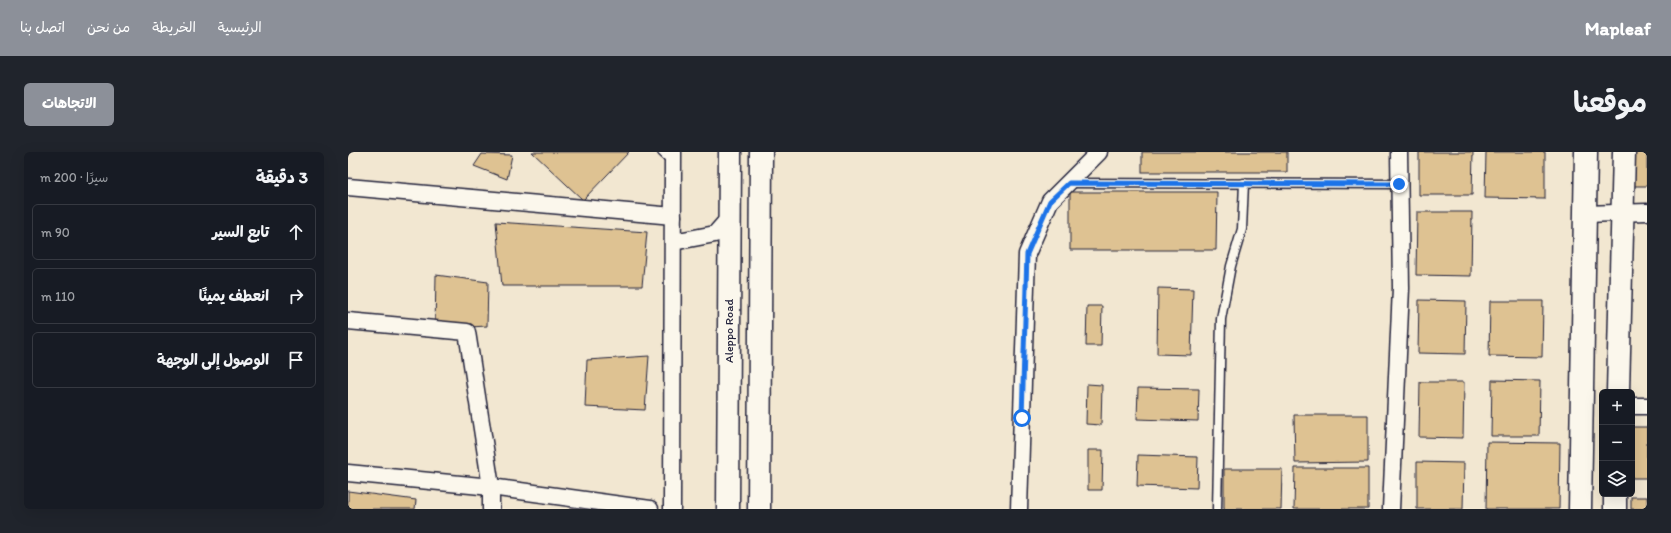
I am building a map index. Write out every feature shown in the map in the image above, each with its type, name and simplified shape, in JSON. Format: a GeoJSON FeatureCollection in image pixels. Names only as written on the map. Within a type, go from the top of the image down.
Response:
{"type":"FeatureCollection","features":[{"type":"Feature","properties":{"kind":"main road","name":"Aleppo Road"},"geometry":{"type":"LineString","coordinates":[[728,509],[730,152]]}},
{"type":"Feature","properties":{"kind":"main road"},"geometry":{"type":"LineString","coordinates":[[759,509],[761,152]]}},
{"type":"Feature","properties":{"kind":"main road"},"geometry":{"type":"LineString","coordinates":[[1580,509],[1586,152]]}},
{"type":"Feature","properties":{"kind":"main road"},"geometry":{"type":"LineString","coordinates":[[1618,389],[1624,152]]}},
{"type":"Feature","properties":{"kind":"main road"},"geometry":{"type":"LineString","coordinates":[[1615,497],[1615,509]]}},
{"type":"Feature","properties":{"kind":"street"},"geometry":{"type":"LineString","coordinates":[[1019,509],[1027,254],[1050,201],[1100,152]]}},
{"type":"Feature","properties":{"kind":"street"},"geometry":{"type":"LineString","coordinates":[[1391,509],[1401,288],[1399,152]]}},
{"type":"Feature","properties":{"kind":"street"},"geometry":{"type":"LineString","coordinates":[[669,155],[673,216],[672,509]]}},
{"type":"Feature","properties":{"kind":"street"},"geometry":{"type":"LineString","coordinates":[[348,187],[673,216]]}},
{"type":"Feature","properties":{"kind":"street"},"geometry":{"type":"LineString","coordinates":[[1585,214],[1647,212]]}},
{"type":"Feature","properties":{"kind":"street"},"geometry":{"type":"LineString","coordinates":[[673,242],[715,234],[730,217]]}},
{"type":"Feature","properties":{"kind":"street"},"geometry":{"type":"LineString","coordinates":[[348,321],[467,332],[491,487],[491,509]]}},
{"type":"Feature","properties":{"kind":"street"},"geometry":{"type":"LineString","coordinates":[[1635,406],[1647,406]]}},
{"type":"Feature","properties":{"kind":"street"},"geometry":{"type":"LineString","coordinates":[[348,473],[491,487],[650,509]]}},
{"type":"Feature","properties":{"kind":"lane"},"geometry":{"type":"LineString","coordinates":[[1069,183],[1399,184]]}},
{"type":"Feature","properties":{"kind":"lane"},"geometry":{"type":"LineString","coordinates":[[1217,509],[1221,319],[1231,266],[1242,229],[1244,183]]}},
{"type":"Feature","properties":{"kind":"building"},"geometry":{"type":"Polygon","coordinates":[[[532,152],[629,152],[583,200],[532,152]]]}},
{"type":"Feature","properties":{"kind":"building"},"geometry":{"type":"Polygon","coordinates":[[[1142,152],[1287,152],[1287,172],[1142,172],[1142,152]]]}},
{"type":"Feature","properties":{"kind":"building"},"geometry":{"type":"Polygon","coordinates":[[[1419,152],[1473,152],[1472,195],[1419,195],[1419,152]]]}},
{"type":"Feature","properties":{"kind":"building"},"geometry":{"type":"Polygon","coordinates":[[[1486,152],[1545,152],[1545,199],[1485,198],[1486,152]]]}},
{"type":"Feature","properties":{"kind":"building"},"geometry":{"type":"Polygon","coordinates":[[[1630,152],[1647,152],[1647,186],[1629,186],[1630,152]]]}},
{"type":"Feature","properties":{"kind":"building"},"geometry":{"type":"Polygon","coordinates":[[[482,154],[512,155],[507,179],[474,166],[482,154]]]}},
{"type":"Feature","properties":{"kind":"building"},"geometry":{"type":"Polygon","coordinates":[[[1070,192],[1217,192],[1216,250],[1070,250],[1070,192]]]}},
{"type":"Feature","properties":{"kind":"building"},"geometry":{"type":"Polygon","coordinates":[[[1417,212],[1472,212],[1471,276],[1416,275],[1417,212]]]}},
{"type":"Feature","properties":{"kind":"building"},"geometry":{"type":"Polygon","coordinates":[[[496,222],[647,232],[642,286],[502,286],[496,222]]]}},
{"type":"Feature","properties":{"kind":"building"},"geometry":{"type":"Polygon","coordinates":[[[436,275],[488,282],[487,326],[435,329],[436,275]]]}},
{"type":"Feature","properties":{"kind":"building"},"geometry":{"type":"Polygon","coordinates":[[[1158,288],[1193,289],[1191,355],[1157,354],[1158,288]]]}},
{"type":"Feature","properties":{"kind":"building"},"geometry":{"type":"Polygon","coordinates":[[[1419,300],[1466,301],[1465,354],[1418,353],[1419,300]]]}},
{"type":"Feature","properties":{"kind":"building"},"geometry":{"type":"Polygon","coordinates":[[[1490,301],[1543,301],[1542,357],[1489,356],[1490,301]]]}},
{"type":"Feature","properties":{"kind":"building"},"geometry":{"type":"Polygon","coordinates":[[[1087,306],[1102,306],[1101,346],[1086,346],[1087,306]]]}},
{"type":"Feature","properties":{"kind":"building"},"geometry":{"type":"Polygon","coordinates":[[[649,356],[645,410],[585,407],[587,360],[649,356]]]}},
{"type":"Feature","properties":{"kind":"building"},"geometry":{"type":"Polygon","coordinates":[[[1492,380],[1540,381],[1539,436],[1491,436],[1492,380]]]}},
{"type":"Feature","properties":{"kind":"building"},"geometry":{"type":"Polygon","coordinates":[[[1420,382],[1464,382],[1463,438],[1419,437],[1420,382]]]}},
{"type":"Feature","properties":{"kind":"building"},"geometry":{"type":"Polygon","coordinates":[[[1087,384],[1102,385],[1101,425],[1086,424],[1087,384]]]}},
{"type":"Feature","properties":{"kind":"building"},"geometry":{"type":"Polygon","coordinates":[[[1138,388],[1199,389],[1198,421],[1137,419],[1138,388]]]}},
{"type":"Feature","properties":{"kind":"building"},"geometry":{"type":"Polygon","coordinates":[[[1294,415],[1368,415],[1368,462],[1295,463],[1294,415]]]}},
{"type":"Feature","properties":{"kind":"building"},"geometry":{"type":"Polygon","coordinates":[[[1635,427],[1647,427],[1647,478],[1635,478],[1635,427]]]}},
{"type":"Feature","properties":{"kind":"building"},"geometry":{"type":"Polygon","coordinates":[[[1487,442],[1560,443],[1559,509],[1486,509],[1487,442]]]}},
{"type":"Feature","properties":{"kind":"building"},"geometry":{"type":"Polygon","coordinates":[[[1088,450],[1103,450],[1102,490],[1088,490],[1088,450]]]}},
{"type":"Feature","properties":{"kind":"building"},"geometry":{"type":"Polygon","coordinates":[[[1138,455],[1198,457],[1197,488],[1137,486],[1138,455]]]}},
{"type":"Feature","properties":{"kind":"building"},"geometry":{"type":"Polygon","coordinates":[[[1417,462],[1464,463],[1463,509],[1417,509],[1417,462]]]}},
{"type":"Feature","properties":{"kind":"building"},"geometry":{"type":"Polygon","coordinates":[[[1295,468],[1368,468],[1368,509],[1294,509],[1295,468]]]}},
{"type":"Feature","properties":{"kind":"building"},"geometry":{"type":"Polygon","coordinates":[[[1224,469],[1282,469],[1281,509],[1224,509],[1224,469]]]}},
{"type":"Feature","properties":{"kind":"building"},"geometry":{"type":"Polygon","coordinates":[[[348,491],[416,500],[415,509],[348,509],[348,491]]]}},
{"type":"Feature","properties":{"kind":"building"},"geometry":{"type":"Polygon","coordinates":[[[1631,497],[1647,497],[1647,509],[1631,509],[1631,497]]]}},
{"type":"Feature","properties":{"kind":"route"},"geometry":{"type":"LineString","coordinates":[[1022,418],[1027,254],[1050,201],[1069,183],[1399,184]]}}]}
